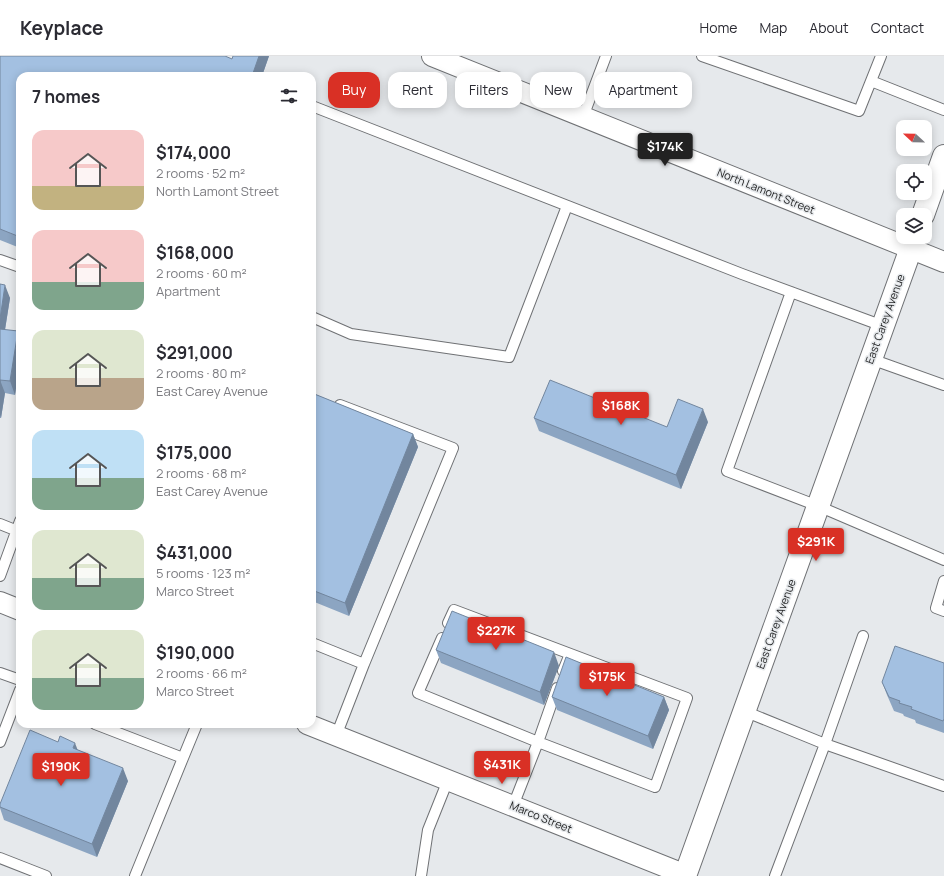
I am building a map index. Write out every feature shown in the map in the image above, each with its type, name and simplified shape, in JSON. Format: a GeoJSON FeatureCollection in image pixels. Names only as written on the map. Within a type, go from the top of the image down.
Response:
{"type":"FeatureCollection","features":[{"type":"Feature","properties":{"kind":"main road"},"geometry":{"type":"LineString","coordinates":[[925,208],[944,156]]}},
{"type":"Feature","properties":{"kind":"main road","name":"East Carey Avenue"},"geometry":{"type":"LineString","coordinates":[[686,876],[913,244]]}},
{"type":"Feature","properties":{"kind":"street","name":"North Lamont Street"},"geometry":{"type":"LineString","coordinates":[[432,56],[583,117],[896,237]]}},
{"type":"Feature","properties":{"kind":"street","name":"North Lamont Street"},"geometry":{"type":"LineString","coordinates":[[915,244],[944,262]]}},
{"type":"Feature","properties":{"kind":"street"},"geometry":{"type":"LineString","coordinates":[[0,602],[16,608]]}},
{"type":"Feature","properties":{"kind":"street","name":"Marco Street"},"geometry":{"type":"LineString","coordinates":[[316,728],[686,876]]}},
{"type":"Feature","properties":{"kind":"lane"},"geometry":{"type":"LineString","coordinates":[[583,117],[606,56]]}},
{"type":"Feature","properties":{"kind":"lane"},"geometry":{"type":"LineString","coordinates":[[702,56],[859,111],[882,56]]}},
{"type":"Feature","properties":{"kind":"lane"},"geometry":{"type":"LineString","coordinates":[[871,81],[944,110]]}},
{"type":"Feature","properties":{"kind":"lane"},"geometry":{"type":"LineString","coordinates":[[316,108],[742,274],[883,326]]}},
{"type":"Feature","properties":{"kind":"lane"},"geometry":{"type":"LineString","coordinates":[[316,319],[351,334],[509,357],[567,206]]}},
{"type":"Feature","properties":{"kind":"lane"},"geometry":{"type":"LineString","coordinates":[[0,260],[16,266]]}},
{"type":"Feature","properties":{"kind":"lane"},"geometry":{"type":"LineString","coordinates":[[791,292],[727,471],[818,506],[944,560]]}},
{"type":"Feature","properties":{"kind":"lane"},"geometry":{"type":"LineString","coordinates":[[871,359],[944,386]]}},
{"type":"Feature","properties":{"kind":"lane"},"geometry":{"type":"LineString","coordinates":[[334,402],[453,448],[336,736]]}},
{"type":"Feature","properties":{"kind":"lane"},"geometry":{"type":"LineString","coordinates":[[0,524],[16,527]]}},
{"type":"Feature","properties":{"kind":"lane"},"geometry":{"type":"LineString","coordinates":[[0,576],[16,536]]}},
{"type":"Feature","properties":{"kind":"lane"},"geometry":{"type":"LineString","coordinates":[[944,582],[936,608],[944,611]]}},
{"type":"Feature","properties":{"kind":"lane"},"geometry":{"type":"LineString","coordinates":[[454,610],[687,698],[655,787],[538,742],[418,692],[454,610]]}},
{"type":"Feature","properties":{"kind":"lane"},"geometry":{"type":"LineString","coordinates":[[775,876],[825,744],[863,636]]}},
{"type":"Feature","properties":{"kind":"lane"},"geometry":{"type":"LineString","coordinates":[[316,645],[364,664]]}},
{"type":"Feature","properties":{"kind":"lane"},"geometry":{"type":"LineString","coordinates":[[513,806],[570,654]]}},
{"type":"Feature","properties":{"kind":"lane"},"geometry":{"type":"LineString","coordinates":[[0,673],[16,679]]}},
{"type":"Feature","properties":{"kind":"lane"},"geometry":{"type":"LineString","coordinates":[[0,742],[16,701]]}},
{"type":"Feature","properties":{"kind":"lane"},"geometry":{"type":"LineString","coordinates":[[744,711],[825,744],[944,786]]}},
{"type":"Feature","properties":{"kind":"lane"},"geometry":{"type":"LineString","coordinates":[[105,728],[183,758]]}},
{"type":"Feature","properties":{"kind":"lane"},"geometry":{"type":"LineString","coordinates":[[135,876],[195,728]]}},
{"type":"Feature","properties":{"kind":"lane"},"geometry":{"type":"LineString","coordinates":[[421,876],[428,830],[448,780]]}},
{"type":"Feature","properties":{"kind":"lane"},"geometry":{"type":"LineString","coordinates":[[0,858],[46,876]]}},
{"type":"Feature","properties":{"kind":"building"},"geometry":{"type":"Polygon","coordinates":[[[0,56],[225,56],[232,59],[233,56],[259,56],[253,72],[16,72],[16,235],[0,229],[0,56]]]}},
{"type":"Feature","properties":{"kind":"building"},"geometry":{"type":"Polygon","coordinates":[[[0,284],[5,285],[0,319],[0,284]]]}},
{"type":"Feature","properties":{"kind":"building"},"geometry":{"type":"Polygon","coordinates":[[[0,329],[16,331],[16,344],[10,381],[0,380],[0,329]]]}},
{"type":"Feature","properties":{"kind":"building"},"geometry":{"type":"Polygon","coordinates":[[[550,380],[667,427],[678,399],[703,409],[676,475],[534,418],[550,380]]]}},
{"type":"Feature","properties":{"kind":"building"},"geometry":{"type":"Polygon","coordinates":[[[316,395],[413,434],[345,603],[316,592],[316,395]]]}},
{"type":"Feature","properties":{"kind":"building"},"geometry":{"type":"Polygon","coordinates":[[[452,611],[554,652],[540,692],[436,650],[452,611]]]}},
{"type":"Feature","properties":{"kind":"building"},"geometry":{"type":"Polygon","coordinates":[[[895,646],[944,663],[943,721],[911,709],[912,707],[899,703],[900,701],[889,697],[882,682],[895,646]]]}},
{"type":"Feature","properties":{"kind":"building"},"geometry":{"type":"Polygon","coordinates":[[[566,657],[664,697],[648,736],[552,697],[566,657]]]}},
{"type":"Feature","properties":{"kind":"building"},"geometry":{"type":"Polygon","coordinates":[[[30,730],[58,742],[60,736],[75,743],[73,748],[123,768],[92,844],[0,807],[30,730]]]}}]}
